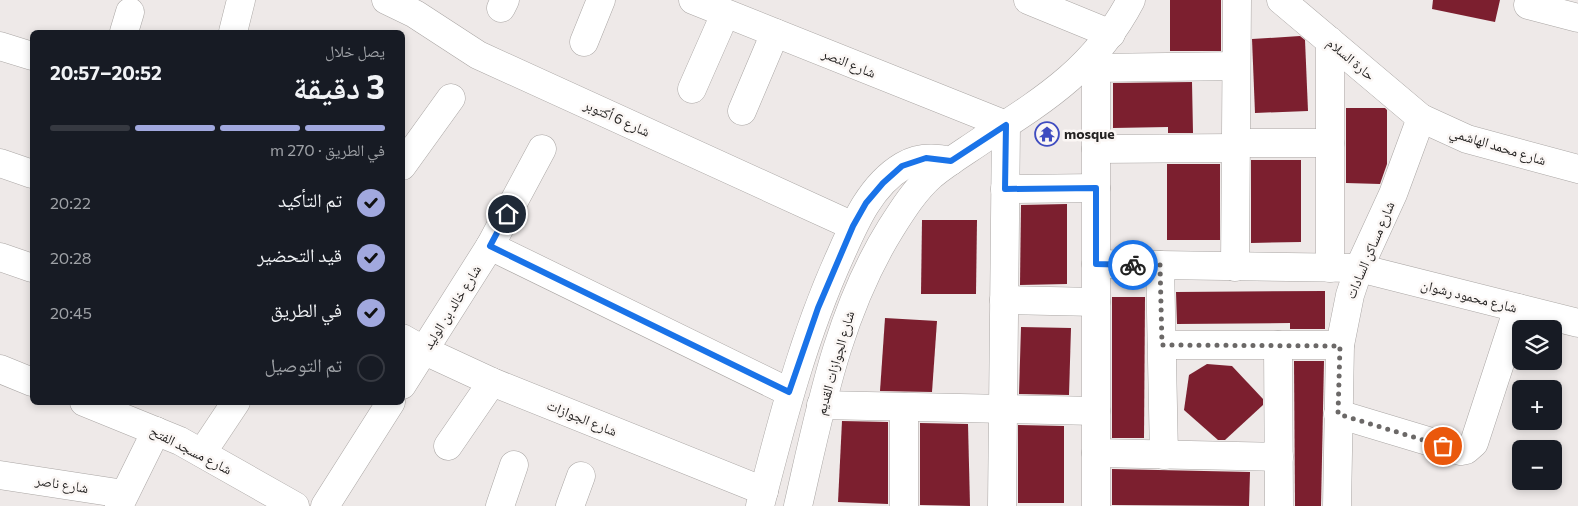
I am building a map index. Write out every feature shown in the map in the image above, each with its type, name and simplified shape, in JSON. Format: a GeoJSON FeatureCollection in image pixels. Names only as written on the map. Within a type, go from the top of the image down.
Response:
{"type":"FeatureCollection","features":[{"type":"Feature","properties":{"kind":"street"},"geometry":{"type":"LineString","coordinates":[[234,30],[241,0]]}},
{"type":"Feature","properties":{"kind":"street","name":"شارع 6 أكتوبر"},"geometry":{"type":"LineString","coordinates":[[386,0],[415,14],[478,55],[853,226]]}},
{"type":"Feature","properties":{"kind":"street"},"geometry":{"type":"LineString","coordinates":[[584,42],[602,0]]}},
{"type":"Feature","properties":{"kind":"street","name":"شارع النصر"},"geometry":{"type":"LineString","coordinates":[[693,0],[731,10],[775,33],[1006,125]]}},
{"type":"Feature","properties":{"kind":"street"},"geometry":{"type":"LineString","coordinates":[[1028,0],[1101,51],[1236,66]]}},
{"type":"Feature","properties":{"kind":"street","name":"شارع الجوازات القديم"},"geometry":{"type":"LineString","coordinates":[[798,506],[840,336],[867,271],[902,209],[932,175],[1044,100],[1074,77],[1101,51],[1131,0]]}},
{"type":"Feature","properties":{"kind":"street"},"geometry":{"type":"LineString","coordinates":[[1235,267],[1237,0]]}},
{"type":"Feature","properties":{"kind":"street","name":"حارة السلام"},"geometry":{"type":"LineString","coordinates":[[1281,0],[1421,118]]}},
{"type":"Feature","properties":{"kind":"street"},"geometry":{"type":"LineString","coordinates":[[1528,5],[1578,18]]}},
{"type":"Feature","properties":{"kind":"street"},"geometry":{"type":"LineString","coordinates":[[692,89],[731,10]]}},
{"type":"Feature","properties":{"kind":"street"},"geometry":{"type":"LineString","coordinates":[[742,111],[775,33]]}},
{"type":"Feature","properties":{"kind":"street"},"geometry":{"type":"LineString","coordinates":[[1330,41],[1330,268]]}},
{"type":"Feature","properties":{"kind":"street"},"geometry":{"type":"LineString","coordinates":[[0,46],[30,55]]}},
{"type":"Feature","properties":{"kind":"street"},"geometry":{"type":"LineString","coordinates":[[1096,506],[1096,149],[1101,51]]}},
{"type":"Feature","properties":{"kind":"street"},"geometry":{"type":"LineString","coordinates":[[405,162],[451,98]]}},
{"type":"Feature","properties":{"kind":"street","name":"شارع محمد الهاشمي"},"geometry":{"type":"LineString","coordinates":[[1421,118],[1467,139],[1578,169]]}},
{"type":"Feature","properties":{"kind":"street","name":"شارع مساكن السادات"},"geometry":{"type":"LineString","coordinates":[[1337,506],[1340,346],[1343,320],[1360,268],[1393,194],[1421,118]]}},
{"type":"Feature","properties":{"kind":"street"},"geometry":{"type":"LineString","coordinates":[[1002,506],[1006,125]]}},
{"type":"Feature","properties":{"kind":"street"},"geometry":{"type":"LineString","coordinates":[[1096,149],[1330,143]]}},
{"type":"Feature","properties":{"kind":"street","name":"شارع خالد بن الوليد"},"geometry":{"type":"LineString","coordinates":[[405,375],[414,344],[490,246],[542,149]]}},
{"type":"Feature","properties":{"kind":"street"},"geometry":{"type":"LineString","coordinates":[[762,499],[789,392],[818,308],[853,226],[866,203],[883,183],[902,166],[926,158],[951,161]]}},
{"type":"Feature","properties":{"kind":"street"},"geometry":{"type":"LineString","coordinates":[[0,164],[30,173]]}},
{"type":"Feature","properties":{"kind":"street"},"geometry":{"type":"LineString","coordinates":[[1005,189],[1096,188]]}},
{"type":"Feature","properties":{"kind":"street"},"geometry":{"type":"LineString","coordinates":[[490,246],[789,392]]}},
{"type":"Feature","properties":{"kind":"street"},"geometry":{"type":"LineString","coordinates":[[0,257],[30,267]]}},
{"type":"Feature","properties":{"kind":"street","name":"شارع محمود رشوان"},"geometry":{"type":"LineString","coordinates":[[1096,264],[1360,268],[1578,323]]}},
{"type":"Feature","properties":{"kind":"street"},"geometry":{"type":"LineString","coordinates":[[1160,265],[1164,455]]}},
{"type":"Feature","properties":{"kind":"street"},"geometry":{"type":"LineString","coordinates":[[1004,300],[1096,302]]}},
{"type":"Feature","properties":{"kind":"street"},"geometry":{"type":"LineString","coordinates":[[1338,414],[1461,451],[1466,450],[1474,443],[1518,308]]}},
{"type":"Feature","properties":{"kind":"street","name":"شارع الجوازات"},"geometry":{"type":"LineString","coordinates":[[414,344],[492,382],[762,499]]}},
{"type":"Feature","properties":{"kind":"street"},"geometry":{"type":"LineString","coordinates":[[1162,345],[1340,346]]}},
{"type":"Feature","properties":{"kind":"street"},"geometry":{"type":"LineString","coordinates":[[1278,345],[1279,506]]}},
{"type":"Feature","properties":{"kind":"street"},"geometry":{"type":"LineString","coordinates":[[0,369],[30,381]]}},
{"type":"Feature","properties":{"kind":"street"},"geometry":{"type":"LineString","coordinates":[[448,446],[492,382]]}},
{"type":"Feature","properties":{"kind":"street","name":"شارع مسجد الفتح"},"geometry":{"type":"LineString","coordinates":[[91,405],[156,431],[202,453],[295,506]]}},
{"type":"Feature","properties":{"kind":"street"},"geometry":{"type":"LineString","coordinates":[[202,453],[234,405]]}},
{"type":"Feature","properties":{"kind":"street"},"geometry":{"type":"LineString","coordinates":[[325,506],[389,405]]}},
{"type":"Feature","properties":{"kind":"street"},"geometry":{"type":"LineString","coordinates":[[822,405],[1096,411]]}},
{"type":"Feature","properties":{"kind":"street"},"geometry":{"type":"LineString","coordinates":[[904,407],[904,506]]}},
{"type":"Feature","properties":{"kind":"street"},"geometry":{"type":"LineString","coordinates":[[121,500],[156,431]]}},
{"type":"Feature","properties":{"kind":"street"},"geometry":{"type":"LineString","coordinates":[[1096,453],[1279,457]]}},
{"type":"Feature","properties":{"kind":"street"},"geometry":{"type":"LineString","coordinates":[[500,506],[514,465]]}},
{"type":"Feature","properties":{"kind":"street","name":"شارع ناصر"},"geometry":{"type":"LineString","coordinates":[[0,474],[121,500]]}},
{"type":"Feature","properties":{"kind":"street"},"geometry":{"type":"LineString","coordinates":[[570,506],[581,476]]}},
{"type":"Feature","properties":{"kind":"building"},"geometry":{"type":"Polygon","coordinates":[[[1170,0],[1221,0],[1221,51],[1170,51],[1170,0]]]}},
{"type":"Feature","properties":{"kind":"building"},"geometry":{"type":"Polygon","coordinates":[[[1433,0],[1500,0],[1495,22],[1432,9],[1433,0]]]}},
{"type":"Feature","properties":{"kind":"building"},"geometry":{"type":"Polygon","coordinates":[[[1300,36],[1305,40],[1308,111],[1255,113],[1252,39],[1300,36]]]}},
{"type":"Feature","properties":{"kind":"building"},"geometry":{"type":"Polygon","coordinates":[[[1192,82],[1193,133],[1168,133],[1168,127],[1113,128],[1113,83],[1192,82]]]}},
{"type":"Feature","properties":{"kind":"building"},"geometry":{"type":"Polygon","coordinates":[[[1346,108],[1385,108],[1387,110],[1387,164],[1380,184],[1346,183],[1346,108]]]}},
{"type":"Feature","properties":{"kind":"building"},"geometry":{"type":"Polygon","coordinates":[[[1251,160],[1301,160],[1301,242],[1251,243],[1251,160]]]}},
{"type":"Feature","properties":{"kind":"building"},"geometry":{"type":"Polygon","coordinates":[[[1167,164],[1220,164],[1220,240],[1167,240],[1167,164]]]}},
{"type":"Feature","properties":{"kind":"building"},"geometry":{"type":"Polygon","coordinates":[[[1067,204],[1067,284],[1020,285],[1021,205],[1067,204]]]}},
{"type":"Feature","properties":{"kind":"building"},"geometry":{"type":"Polygon","coordinates":[[[922,220],[977,220],[976,294],[921,294],[922,220]]]}},
{"type":"Feature","properties":{"kind":"building"},"geometry":{"type":"Polygon","coordinates":[[[1325,291],[1325,329],[1290,329],[1290,323],[1177,324],[1176,292],[1325,291]]]}},
{"type":"Feature","properties":{"kind":"building"},"geometry":{"type":"Polygon","coordinates":[[[1112,297],[1145,297],[1144,438],[1112,438],[1112,297]]]}},
{"type":"Feature","properties":{"kind":"building"},"geometry":{"type":"Polygon","coordinates":[[[885,318],[937,321],[932,392],[880,391],[885,318]]]}},
{"type":"Feature","properties":{"kind":"building"},"geometry":{"type":"Polygon","coordinates":[[[1021,327],[1071,328],[1069,395],[1019,394],[1021,327]]]}},
{"type":"Feature","properties":{"kind":"building"},"geometry":{"type":"Polygon","coordinates":[[[1294,361],[1324,361],[1321,506],[1295,506],[1294,361]]]}},
{"type":"Feature","properties":{"kind":"building"},"geometry":{"type":"Polygon","coordinates":[[[1207,364],[1232,366],[1263,399],[1263,405],[1225,440],[1218,440],[1184,410],[1189,375],[1207,364]]]}},
{"type":"Feature","properties":{"kind":"building"},"geometry":{"type":"Polygon","coordinates":[[[842,421],[888,422],[888,504],[838,502],[842,421]]]}},
{"type":"Feature","properties":{"kind":"building"},"geometry":{"type":"Polygon","coordinates":[[[920,423],[968,424],[970,506],[920,505],[920,423]]]}},
{"type":"Feature","properties":{"kind":"building"},"geometry":{"type":"Polygon","coordinates":[[[1018,425],[1064,426],[1064,503],[1018,503],[1018,425]]]}},
{"type":"Feature","properties":{"kind":"building"},"geometry":{"type":"Polygon","coordinates":[[[1112,469],[1250,472],[1249,506],[1112,505],[1112,469]]]}},
{"type":"Feature","properties":{"kind":"way so far"},"geometry":{"type":"LineString","coordinates":[[1133,265],[1160,265],[1162,345],[1340,346],[1338,414],[1443,446]]}},
{"type":"Feature","properties":{"kind":"place","name":"mosque"},"geometry":{"type":"Point","coordinates":[1047,134]}},
{"type":"Feature","properties":{"kind":"route"},"geometry":{"type":"LineString","coordinates":[[507,214],[490,246],[789,392],[803,349],[835,266],[853,226],[866,203],[883,183],[902,166],[926,158],[951,161],[1006,125],[1005,189],[1096,188],[1096,264],[1133,265]]}}]}
